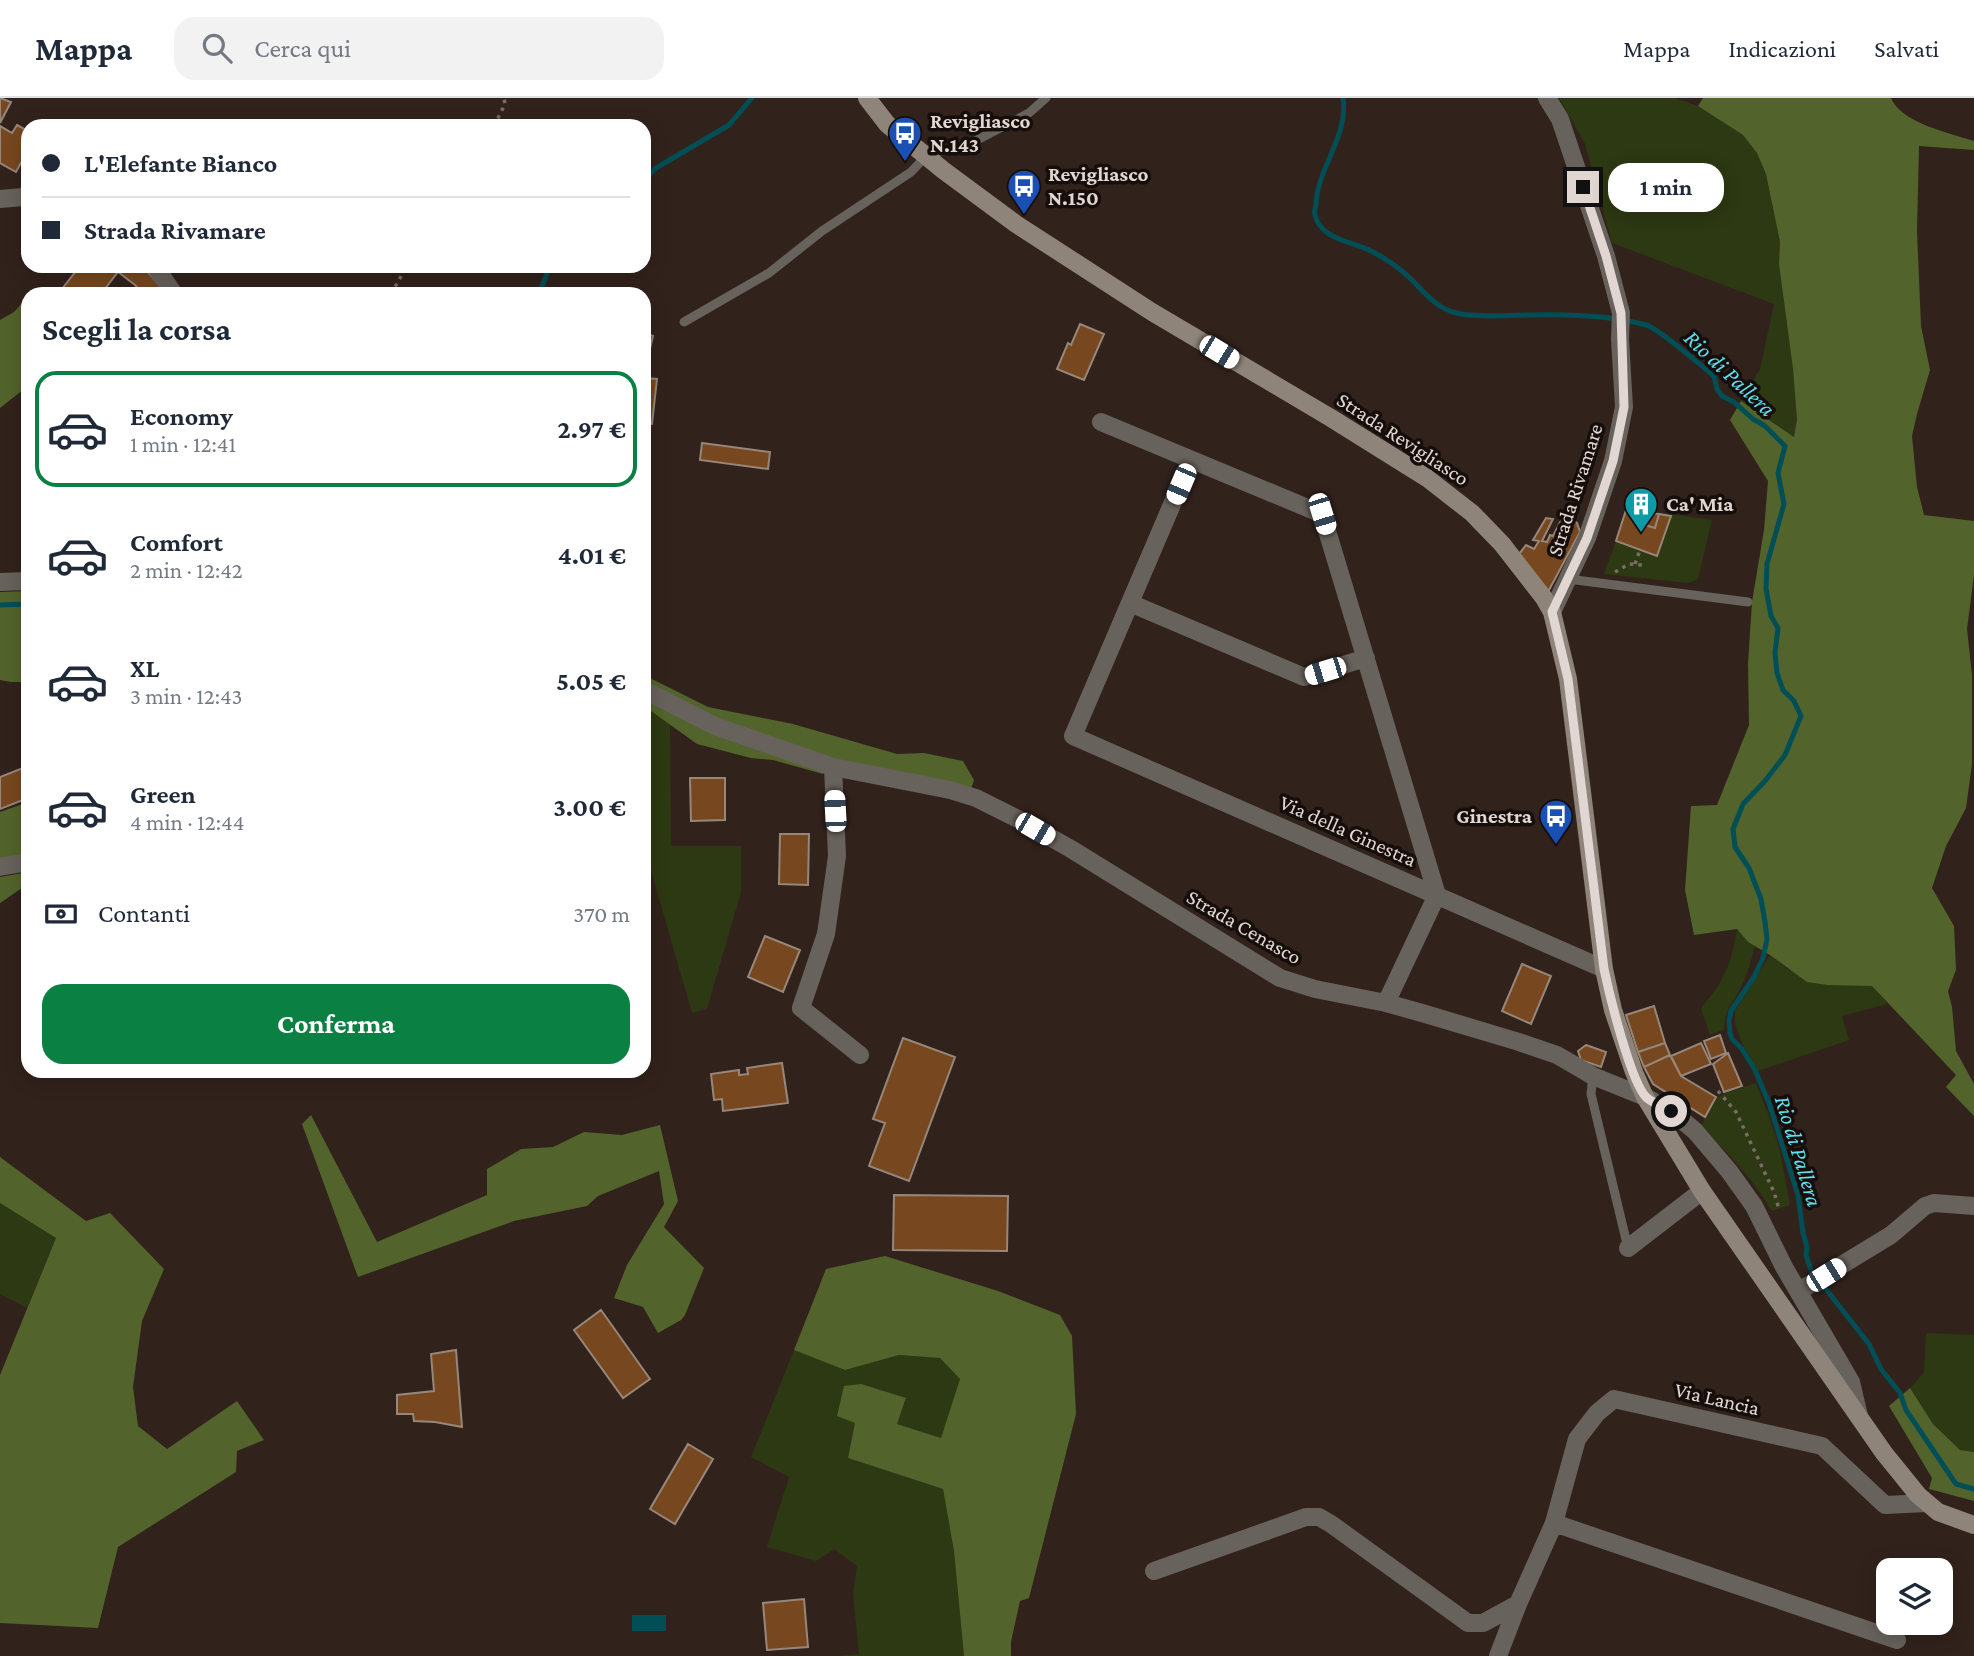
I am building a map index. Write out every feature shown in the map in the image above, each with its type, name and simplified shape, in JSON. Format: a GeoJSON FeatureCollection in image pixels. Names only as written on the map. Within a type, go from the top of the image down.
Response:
{"type":"FeatureCollection","features":[{"type":"Feature","properties":{"kind":"street","name":"Strada Revigliasco"},"geometry":{"type":"LineString","coordinates":[[867,98],[887,124],[1016,224],[1152,312],[1427,478],[1472,513],[1502,544],[1544,598],[1552,612],[1568,679],[1604,969],[1613,1010],[1645,1097],[1702,1191],[1884,1453],[1918,1495],[1938,1512],[1974,1525]]}},
{"type":"Feature","properties":{"kind":"street","name":"Strada Rivamare"},"geometry":{"type":"LineString","coordinates":[[1547,98],[1560,119],[1606,256],[1621,313],[1624,407],[1613,461],[1587,538],[1552,612]]}},
{"type":"Feature","properties":{"kind":"street"},"geometry":{"type":"LineString","coordinates":[[0,199],[21,197]]}},
{"type":"Feature","properties":{"kind":"street"},"geometry":{"type":"LineString","coordinates":[[1101,422],[1322,514],[1437,895],[1386,1003]]}},
{"type":"Feature","properties":{"kind":"street"},"geometry":{"type":"LineString","coordinates":[[1191,460],[1130,603],[1304,677],[1366,658]]}},
{"type":"Feature","properties":{"kind":"street"},"geometry":{"type":"LineString","coordinates":[[0,582],[21,581]]}},
{"type":"Feature","properties":{"kind":"street","name":"Via della Ginestra"},"geometry":{"type":"LineString","coordinates":[[1130,603],[1073,736],[1604,969]]}},
{"type":"Feature","properties":{"kind":"street","name":"Strada Cenasco"},"geometry":{"type":"LineString","coordinates":[[651,694],[715,726],[833,767],[950,790],[976,798],[1071,849],[1280,978],[1315,989],[1386,1003],[1519,1042],[1557,1055],[1593,1076],[1645,1097]]}},
{"type":"Feature","properties":{"kind":"street"},"geometry":{"type":"LineString","coordinates":[[833,767],[837,856],[826,934],[800,1008],[860,1055]]}},
{"type":"Feature","properties":{"kind":"street"},"geometry":{"type":"LineString","coordinates":[[0,867],[21,863]]}},
{"type":"Feature","properties":{"kind":"street","name":"Strada Revigliasco"},"geometry":{"type":"LineString","coordinates":[[1645,1097],[1671,1111],[1695,1131],[1754,1206],[1784,1267],[1812,1283],[1851,1382],[1859,1416]]}},
{"type":"Feature","properties":{"kind":"street"},"geometry":{"type":"LineString","coordinates":[[1628,1248],[1702,1191]]}},
{"type":"Feature","properties":{"kind":"street"},"geometry":{"type":"LineString","coordinates":[[1812,1283],[1891,1235],[1925,1206],[1934,1203],[1974,1206]]}},
{"type":"Feature","properties":{"kind":"street","name":"Via Lancia"},"geometry":{"type":"LineString","coordinates":[[1498,1656],[1554,1523],[1577,1439],[1597,1413],[1615,1399],[1822,1446],[1885,1505],[1927,1503]]}},
{"type":"Feature","properties":{"kind":"street"},"geometry":{"type":"LineString","coordinates":[[1154,1571],[1270,1528],[1306,1517],[1319,1517],[1468,1623],[1483,1623],[1518,1604]]}},
{"type":"Feature","properties":{"kind":"street"},"geometry":{"type":"LineString","coordinates":[[1554,1523],[1897,1640]]}},
{"type":"Feature","properties":{"kind":"lane"},"geometry":{"type":"LineString","coordinates":[[684,323],[769,272],[822,230],[911,172],[926,156],[977,140],[1029,113],[1046,98]]}},
{"type":"Feature","properties":{"kind":"lane"},"geometry":{"type":"LineString","coordinates":[[1568,579],[1748,602]]}},
{"type":"Feature","properties":{"kind":"lane"},"geometry":{"type":"LineString","coordinates":[[1593,1076],[1591,1094],[1628,1248]]}},
{"type":"Feature","properties":{"kind":"path"},"geometry":{"type":"LineString","coordinates":[[498,119],[505,104],[504,98]]}},
{"type":"Feature","properties":{"kind":"path"},"geometry":{"type":"LineString","coordinates":[[1635,564],[1640,550]]}},
{"type":"Feature","properties":{"kind":"path"},"geometry":{"type":"LineString","coordinates":[[1612,577],[1614,572],[1629,564],[1643,565]]}},
{"type":"Feature","properties":{"kind":"path"},"geometry":{"type":"LineString","coordinates":[[1718,1091],[1736,1112],[1774,1192],[1779,1209]]}},
{"type":"Feature","properties":{"kind":"green space"},"geometry":{"type":"Polygon","coordinates":[[[1559,98],[1675,98],[1698,106],[1743,135],[1757,153],[1766,174],[1780,242],[1779,264],[1797,420],[1794,438],[1741,401],[1760,369],[1774,304],[1612,243],[1585,144],[1559,98]]]}},
{"type":"Feature","properties":{"kind":"green space"},"geometry":{"type":"Polygon","coordinates":[[[1703,98],[1891,98],[1896,107],[1915,120],[1974,141],[1974,150],[1919,146],[1917,231],[1921,326],[1930,370],[1912,436],[1917,487],[1924,515],[1974,521],[1974,575],[1967,629],[1972,675],[1972,764],[1966,808],[1946,846],[1932,888],[1954,926],[1956,970],[1948,991],[1956,1051],[1974,1084],[1974,1116],[1946,1087],[1956,1075],[1872,986],[1807,982],[1748,942],[1737,929],[1694,935],[1685,890],[1691,806],[1717,805],[1749,725],[1748,664],[1752,602],[1764,530],[1768,481],[1730,420],[1741,401],[1794,437],[1797,420],[1779,264],[1780,242],[1766,174],[1757,153],[1743,135],[1698,106],[1703,98]]]}},
{"type":"Feature","properties":{"kind":"green space"},"geometry":{"type":"Polygon","coordinates":[[[21,304],[21,392],[0,408],[0,320],[21,304]]]}},
{"type":"Feature","properties":{"kind":"green space"},"geometry":{"type":"Polygon","coordinates":[[[1671,514],[1712,520],[1698,579],[1689,583],[1604,574],[1616,541],[1657,556],[1671,514]]]}},
{"type":"Feature","properties":{"kind":"green space"},"geometry":{"type":"Polygon","coordinates":[[[21,591],[21,682],[0,680],[0,592],[21,591]]]}},
{"type":"Feature","properties":{"kind":"green space"},"geometry":{"type":"Polygon","coordinates":[[[651,678],[708,707],[793,724],[897,754],[924,753],[963,761],[974,780],[971,789],[834,760],[715,721],[651,688],[651,678]]]}},
{"type":"Feature","properties":{"kind":"green space"},"geometry":{"type":"Polygon","coordinates":[[[651,698],[826,768],[823,774],[697,744],[651,711],[651,698]]]}},
{"type":"Feature","properties":{"kind":"green space"},"geometry":{"type":"Polygon","coordinates":[[[651,711],[670,723],[671,846],[741,846],[741,892],[707,1009],[692,1013],[651,871],[651,711]]]}},
{"type":"Feature","properties":{"kind":"green space"},"geometry":{"type":"Polygon","coordinates":[[[21,804],[21,856],[0,860],[0,812],[21,804]]]}},
{"type":"Feature","properties":{"kind":"green space"},"geometry":{"type":"Polygon","coordinates":[[[21,873],[21,889],[0,903],[0,877],[21,873]]]}},
{"type":"Feature","properties":{"kind":"green space"},"geometry":{"type":"Polygon","coordinates":[[[1737,929],[1755,946],[1743,982],[1727,1013],[1724,1029],[1710,1035],[1701,1008],[1726,972],[1737,929]]]}},
{"type":"Feature","properties":{"kind":"green space"},"geometry":{"type":"Polygon","coordinates":[[[1770,955],[1788,969],[1872,985],[1888,1004],[1842,1016],[1849,1040],[1758,1071],[1742,1043],[1735,1024],[1735,1011],[1770,955]]]}},
{"type":"Feature","properties":{"kind":"green space"},"geometry":{"type":"Polygon","coordinates":[[[1756,1083],[1780,1151],[1790,1205],[1772,1211],[1739,1166],[1700,1128],[1717,1098],[1756,1083]]]}},
{"type":"Feature","properties":{"kind":"green space"},"geometry":{"type":"Polygon","coordinates":[[[311,1115],[377,1242],[487,1195],[487,1169],[521,1149],[553,1147],[584,1132],[622,1135],[660,1125],[678,1201],[664,1227],[704,1268],[685,1315],[658,1333],[643,1307],[614,1298],[627,1265],[664,1204],[659,1171],[598,1196],[587,1206],[514,1221],[358,1277],[302,1124],[311,1115]]]}},
{"type":"Feature","properties":{"kind":"green space"},"geometry":{"type":"Polygon","coordinates":[[[0,1157],[86,1221],[110,1213],[164,1269],[142,1321],[133,1387],[138,1426],[167,1449],[237,1401],[264,1440],[237,1451],[236,1472],[118,1547],[98,1628],[0,1623],[0,1375],[56,1238],[0,1203],[0,1157]]]}},
{"type":"Feature","properties":{"kind":"green space"},"geometry":{"type":"Polygon","coordinates":[[[0,1203],[56,1238],[27,1308],[0,1294],[0,1203]]]}},
{"type":"Feature","properties":{"kind":"green space"},"geometry":{"type":"Polygon","coordinates":[[[885,1256],[998,1291],[1060,1315],[1072,1336],[1076,1414],[1029,1598],[1020,1601],[1011,1642],[1011,1656],[964,1656],[954,1551],[943,1489],[848,1458],[855,1423],[837,1416],[844,1386],[861,1384],[906,1398],[897,1424],[941,1438],[960,1379],[940,1358],[899,1355],[845,1370],[794,1350],[826,1269],[885,1256]]]}},
{"type":"Feature","properties":{"kind":"green space"},"geometry":{"type":"Polygon","coordinates":[[[1926,1333],[1974,1335],[1974,1452],[1960,1450],[1933,1424],[1910,1388],[1924,1372],[1926,1333]]]}},
{"type":"Feature","properties":{"kind":"green space"},"geometry":{"type":"Polygon","coordinates":[[[794,1350],[845,1370],[899,1355],[940,1358],[961,1379],[941,1438],[897,1424],[906,1399],[855,1423],[848,1458],[943,1489],[954,1551],[964,1656],[839,1656],[859,1654],[853,1593],[857,1566],[834,1549],[816,1561],[767,1547],[789,1477],[751,1457],[794,1350]]]}},
{"type":"Feature","properties":{"kind":"green space"},"geometry":{"type":"Polygon","coordinates":[[[1910,1388],[1933,1424],[1960,1450],[1974,1452],[1974,1501],[1929,1489],[1932,1478],[1889,1406],[1910,1388]]]}},
{"type":"Feature","properties":{"kind":"water"},"geometry":{"type":"Polygon","coordinates":[[[632,1615],[666,1615],[666,1631],[632,1631],[632,1615]]]}},
{"type":"Feature","properties":{"kind":"building"},"geometry":{"type":"Polygon","coordinates":[[[0,98],[11,102],[0,123],[0,98]]]}},
{"type":"Feature","properties":{"kind":"building"},"geometry":{"type":"Polygon","coordinates":[[[17,125],[21,127],[21,163],[16,172],[0,163],[0,126],[12,133],[17,125]]]}},
{"type":"Feature","properties":{"kind":"building"},"geometry":{"type":"Polygon","coordinates":[[[74,273],[117,273],[106,287],[64,287],[74,273]]]}},
{"type":"Feature","properties":{"kind":"building"},"geometry":{"type":"Polygon","coordinates":[[[119,273],[149,273],[161,287],[137,287],[119,273]]]}},
{"type":"Feature","properties":{"kind":"building"},"geometry":{"type":"Polygon","coordinates":[[[1080,324],[1104,334],[1084,380],[1057,369],[1080,324]]]}},
{"type":"Feature","properties":{"kind":"building"},"geometry":{"type":"Polygon","coordinates":[[[651,379],[657,379],[651,424],[651,379]]]}},
{"type":"Feature","properties":{"kind":"building"},"geometry":{"type":"Polygon","coordinates":[[[702,443],[770,452],[768,469],[700,460],[702,443]]]}},
{"type":"Feature","properties":{"kind":"building","name":"Ca' Mia"},"geometry":{"type":"Polygon","coordinates":[[[1626,510],[1641,512],[1638,523],[1655,528],[1659,514],[1671,516],[1657,556],[1616,541],[1626,510]]]}},
{"type":"Feature","properties":{"kind":"building","name":"Ca' Mia"},"geometry":{"type":"Polygon","coordinates":[[[1641,512],[1659,514],[1655,528],[1638,523],[1641,512]]]}},
{"type":"Feature","properties":{"kind":"building"},"geometry":{"type":"Polygon","coordinates":[[[1564,515],[1577,523],[1580,532],[1549,590],[1542,591],[1516,558],[1526,545],[1534,549],[1539,541],[1533,540],[1546,518],[1553,519],[1542,541],[1547,542],[1564,515]]]}},
{"type":"Feature","properties":{"kind":"building"},"geometry":{"type":"Polygon","coordinates":[[[21,769],[21,801],[0,809],[0,777],[21,769]]]}},
{"type":"Feature","properties":{"kind":"building"},"geometry":{"type":"Polygon","coordinates":[[[690,778],[725,778],[725,820],[691,821],[690,778]]]}},
{"type":"Feature","properties":{"kind":"building"},"geometry":{"type":"Polygon","coordinates":[[[780,834],[809,834],[808,885],[779,884],[780,834]]]}},
{"type":"Feature","properties":{"kind":"building"},"geometry":{"type":"Polygon","coordinates":[[[765,936],[800,950],[783,992],[748,977],[765,936]]]}},
{"type":"Feature","properties":{"kind":"building"},"geometry":{"type":"Polygon","coordinates":[[[1522,964],[1551,976],[1531,1024],[1502,1011],[1522,964]]]}},
{"type":"Feature","properties":{"kind":"building"},"geometry":{"type":"Polygon","coordinates":[[[1654,1006],[1665,1043],[1638,1052],[1626,1015],[1654,1006]]]}},
{"type":"Feature","properties":{"kind":"building"},"geometry":{"type":"Polygon","coordinates":[[[1720,1035],[1726,1053],[1711,1059],[1704,1041],[1720,1035]]]}},
{"type":"Feature","properties":{"kind":"building"},"geometry":{"type":"Polygon","coordinates":[[[903,1038],[955,1057],[909,1181],[869,1166],[885,1123],[873,1119],[903,1038]]]}},
{"type":"Feature","properties":{"kind":"building"},"geometry":{"type":"Polygon","coordinates":[[[1665,1043],[1670,1055],[1644,1067],[1638,1052],[1665,1043]]]}},
{"type":"Feature","properties":{"kind":"building"},"geometry":{"type":"Polygon","coordinates":[[[1701,1043],[1711,1064],[1681,1076],[1671,1056],[1701,1043]]]}},
{"type":"Feature","properties":{"kind":"building"},"geometry":{"type":"Polygon","coordinates":[[[1586,1045],[1606,1052],[1601,1067],[1581,1060],[1578,1051],[1586,1045]]]}},
{"type":"Feature","properties":{"kind":"building"},"geometry":{"type":"Polygon","coordinates":[[[1728,1053],[1742,1086],[1724,1092],[1713,1064],[1728,1053]]]}},
{"type":"Feature","properties":{"kind":"building"},"geometry":{"type":"Polygon","coordinates":[[[1670,1055],[1681,1076],[1716,1097],[1705,1117],[1653,1084],[1644,1067],[1670,1055]]]}},
{"type":"Feature","properties":{"kind":"building"},"geometry":{"type":"Polygon","coordinates":[[[782,1063],[788,1103],[723,1111],[722,1099],[714,1100],[711,1074],[739,1070],[739,1075],[748,1074],[747,1068],[782,1063]]]}},
{"type":"Feature","properties":{"kind":"building"},"geometry":{"type":"Polygon","coordinates":[[[894,1195],[1008,1196],[1007,1251],[893,1250],[894,1195]]]}},
{"type":"Feature","properties":{"kind":"building"},"geometry":{"type":"Polygon","coordinates":[[[601,1310],[650,1379],[623,1398],[574,1330],[601,1310]]]}},
{"type":"Feature","properties":{"kind":"building"},"geometry":{"type":"Polygon","coordinates":[[[456,1350],[462,1427],[414,1421],[413,1414],[397,1414],[397,1395],[434,1391],[431,1354],[456,1350]]]}},
{"type":"Feature","properties":{"kind":"building"},"geometry":{"type":"Polygon","coordinates":[[[688,1444],[713,1459],[675,1524],[650,1509],[688,1444]]]}},
{"type":"Feature","properties":{"kind":"building"},"geometry":{"type":"Polygon","coordinates":[[[804,1599],[808,1647],[767,1650],[763,1603],[804,1599]]]}},
{"type":"Feature","properties":{"kind":"waterway"},"geometry":{"type":"LineString","coordinates":[[651,173],[729,125],[752,98]]}},
{"type":"Feature","properties":{"kind":"waterway","name":"Rio di Pallera"},"geometry":{"type":"LineString","coordinates":[[1343,98],[1341,126],[1321,178],[1315,210],[1318,223],[1330,235],[1386,260],[1436,303],[1456,313],[1483,316],[1589,316],[1646,325],[1670,340],[1714,376],[1722,396],[1765,426],[1785,446],[1778,473],[1784,504],[1767,564],[1766,589],[1771,616],[1778,628],[1775,653],[1777,673],[1783,690],[1794,701],[1801,716],[1785,755],[1743,804],[1733,829],[1735,847],[1749,868],[1761,899],[1767,939],[1763,958],[1754,977],[1731,1011],[1730,1033],[1755,1070],[1769,1103],[1798,1195],[1806,1255],[1811,1270],[1869,1344],[1881,1369],[1900,1393],[1906,1410],[1956,1484],[1974,1489]]}},
{"type":"Feature","properties":{"kind":"waterway"},"geometry":{"type":"LineString","coordinates":[[542,287],[547,273]]}},
{"type":"Feature","properties":{"kind":"waterway"},"geometry":{"type":"LineString","coordinates":[[0,605],[21,604]]}},
{"type":"Feature","properties":{"kind":"place","name":"Revigliasco N.143"},"geometry":{"type":"Point","coordinates":[905,163]}},
{"type":"Feature","properties":{"kind":"place","name":"Revigliasco N.150"},"geometry":{"type":"Point","coordinates":[1024,216]}},
{"type":"Feature","properties":{"kind":"place","name":"Ca' Mia"},"geometry":{"type":"Point","coordinates":[1641,534]}},
{"type":"Feature","properties":{"kind":"place","name":"Ginestra"},"geometry":{"type":"Point","coordinates":[1556,846]}},
{"type":"Feature","properties":{"kind":"route"},"geometry":{"type":"LineString","coordinates":[[1583,187],[1621,313],[1624,407],[1613,461],[1587,538],[1552,612],[1568,679],[1604,969],[1613,1010],[1645,1097],[1671,1111]]}}]}
